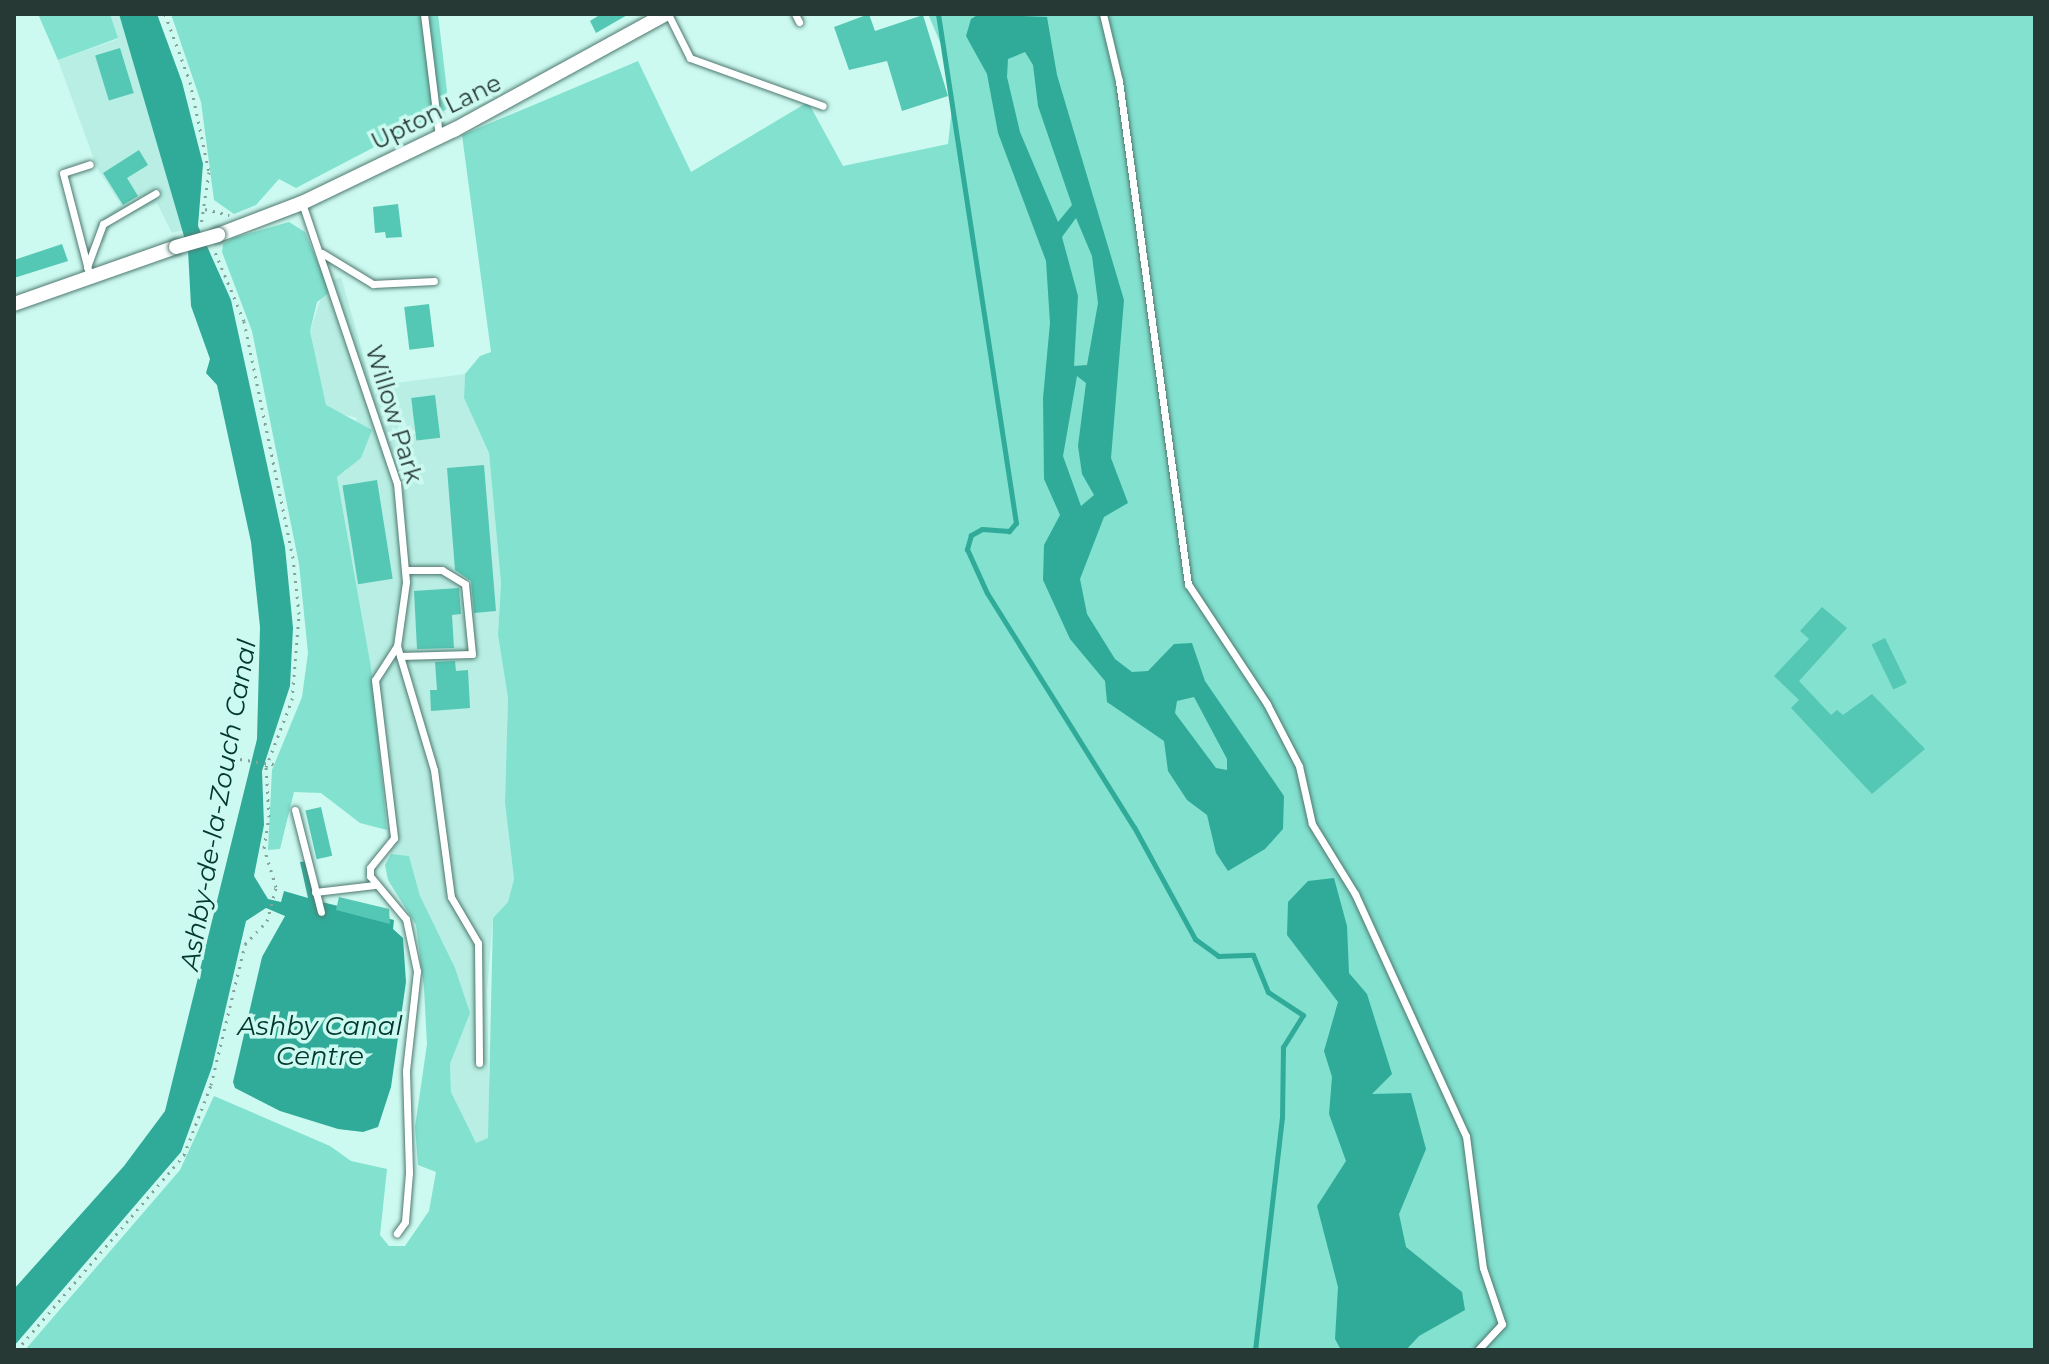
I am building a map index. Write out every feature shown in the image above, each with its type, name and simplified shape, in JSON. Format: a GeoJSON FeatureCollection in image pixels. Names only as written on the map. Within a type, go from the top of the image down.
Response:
{"type":"FeatureCollection","features":[{"type":"Feature","properties":{"kind":"street","name":"Upton Lane"},"geometry":{"type":"LineString","coordinates":[[14,304],[88,272],[212,239],[302,203],[446,133],[667,14]]}},
{"type":"Feature","properties":{"kind":"lane"},"geometry":{"type":"LineString","coordinates":[[424,14],[446,133]]}},
{"type":"Feature","properties":{"kind":"lane"},"geometry":{"type":"LineString","coordinates":[[667,14],[690,58],[823,106]]}},
{"type":"Feature","properties":{"kind":"lane"},"geometry":{"type":"LineString","coordinates":[[795,14],[799,22]]}},
{"type":"Feature","properties":{"kind":"lane"},"geometry":{"type":"LineString","coordinates":[[1103,14],[1119,81],[1188,584],[1267,704],[1299,766],[1312,824],[1355,894],[1466,1136],[1483,1268],[1502,1324],[1478,1350]]}},
{"type":"Feature","properties":{"kind":"lane"},"geometry":{"type":"LineString","coordinates":[[88,272],[63,173],[90,164]]}},
{"type":"Feature","properties":{"kind":"lane"},"geometry":{"type":"LineString","coordinates":[[88,272],[103,224],[156,193]]}},
{"type":"Feature","properties":{"kind":"lane","name":"Willow Park"},"geometry":{"type":"LineString","coordinates":[[302,203],[322,253],[394,467],[405,570],[397,646],[375,680],[394,816],[394,838],[370,868],[375,885]]}},
{"type":"Feature","properties":{"kind":"lane"},"geometry":{"type":"LineString","coordinates":[[322,253],[373,284],[434,281]]}},
{"type":"Feature","properties":{"kind":"lane"},"geometry":{"type":"LineString","coordinates":[[400,656],[472,654],[465,584],[442,570],[405,570]]}},
{"type":"Feature","properties":{"kind":"lane"},"geometry":{"type":"LineString","coordinates":[[397,646],[434,770],[451,897],[478,943],[479,1063]]}},
{"type":"Feature","properties":{"kind":"lane"},"geometry":{"type":"LineString","coordinates":[[295,810],[321,912]]}},
{"type":"Feature","properties":{"kind":"lane"},"geometry":{"type":"LineString","coordinates":[[315,892],[375,885],[406,919],[417,971],[405,1101],[409,1173],[405,1222],[397,1233]]}},
{"type":"Feature","properties":{"kind":"path"},"geometry":{"type":"LineString","coordinates":[[17,1350],[184,1155],[211,1085],[245,944],[270,914],[276,887],[264,848],[269,817],[266,767],[292,700],[299,614],[293,558],[244,321],[212,239],[209,172],[190,82],[165,14]]}},
{"type":"Feature","properties":{"kind":"path"},"geometry":{"type":"LineString","coordinates":[[240,759],[277,765]]}},
{"type":"Feature","properties":{"kind":"shaded area"},"geometry":{"type":"Polygon","coordinates":[[[38,14],[110,14],[118,38],[58,60],[38,14]]]}},
{"type":"Feature","properties":{"kind":"shaded area"},"geometry":{"type":"Polygon","coordinates":[[[110,14],[119,14],[183,230],[172,233],[157,203],[113,221],[104,243],[96,241],[98,222],[121,205],[97,168],[58,60],[118,39],[110,14]]]}},
{"type":"Feature","properties":{"kind":"shaded area"},"geometry":{"type":"Polygon","coordinates":[[[171,14],[438,14],[449,108],[296,188],[279,179],[256,205],[234,214],[214,200],[201,102],[171,14]]]}},
{"type":"Feature","properties":{"kind":"shaded area"},"geometry":{"type":"Polygon","coordinates":[[[928,14],[2035,14],[2035,1350],[25,1350],[180,1170],[214,1096],[330,1146],[351,1161],[387,1169],[380,1235],[389,1246],[405,1246],[429,1211],[436,1172],[418,1165],[415,1127],[427,1044],[424,988],[416,925],[388,880],[385,865],[391,854],[409,856],[420,896],[455,968],[470,1013],[450,1064],[451,1092],[476,1143],[488,1138],[493,918],[508,902],[514,879],[505,803],[508,698],[498,635],[501,583],[489,453],[464,398],[465,374],[480,356],[491,352],[462,135],[638,61],[691,172],[808,102],[843,166],[948,144],[952,107],[943,49],[928,14]]]}},
{"type":"Feature","properties":{"kind":"shaded area"},"geometry":{"type":"Polygon","coordinates":[[[289,222],[305,232],[330,292],[317,302],[310,331],[326,405],[372,430],[361,458],[337,477],[371,667],[387,830],[360,823],[321,793],[294,792],[280,849],[268,850],[272,770],[302,697],[308,653],[299,564],[252,331],[222,252],[223,244],[233,238],[289,222]]]}},
{"type":"Feature","properties":{"kind":"shaded area"},"geometry":{"type":"Polygon","coordinates":[[[341,277],[372,386],[465,374],[464,398],[489,453],[501,583],[498,635],[508,698],[505,803],[514,879],[508,902],[493,918],[487,991],[490,1126],[488,1138],[476,1144],[451,1092],[450,1064],[470,1013],[420,896],[409,856],[391,854],[387,830],[371,667],[337,476],[346,471],[357,418],[330,411],[326,405],[310,331],[326,283],[341,277]]]}},
{"type":"Feature","properties":{"kind":"water","name":"Ashby Canal Centre"},"geometry":{"type":"Polygon","coordinates":[[[119,14],[157,14],[182,82],[203,164],[198,226],[231,300],[285,547],[293,628],[290,686],[262,771],[264,825],[254,876],[268,899],[281,902],[284,891],[308,898],[300,862],[309,861],[322,902],[394,920],[393,929],[403,938],[406,982],[391,1087],[378,1127],[363,1132],[338,1129],[280,1111],[235,1088],[233,1082],[262,957],[285,916],[266,908],[246,921],[212,1067],[181,1152],[14,1346],[14,1289],[124,1166],[165,1111],[257,739],[260,627],[251,542],[217,385],[206,373],[210,359],[191,306],[188,250],[119,14]]]}},
{"type":"Feature","properties":{"kind":"water"},"geometry":{"type":"Polygon","coordinates":[[[979,14],[1047,17],[1057,75],[1124,300],[1111,458],[1128,503],[1104,517],[1080,579],[1087,614],[1115,659],[1132,672],[1148,671],[1174,644],[1192,643],[1205,681],[1284,796],[1283,829],[1265,849],[1228,871],[1216,853],[1207,815],[1187,800],[1168,771],[1164,741],[1107,702],[1105,681],[1070,639],[1043,580],[1044,545],[1060,515],[1044,479],[1043,398],[1050,323],[1046,261],[998,133],[987,74],[966,36],[971,19],[979,14]],[[1025,52],[1008,59],[1007,77],[1020,132],[1058,222],[1072,205],[1038,106],[1033,65],[1025,52]],[[1076,218],[1062,237],[1078,296],[1074,366],[1087,365],[1098,303],[1092,256],[1076,218]],[[1077,376],[1063,456],[1081,506],[1094,495],[1082,474],[1078,446],[1086,383],[1077,376]],[[1194,697],[1177,701],[1175,713],[1216,768],[1227,770],[1227,759],[1194,697]]]}},
{"type":"Feature","properties":{"kind":"water"},"geometry":{"type":"Polygon","coordinates":[[[1334,878],[1347,926],[1349,973],[1367,994],[1392,1074],[1372,1094],[1411,1093],[1426,1149],[1399,1214],[1406,1247],[1462,1292],[1465,1310],[1419,1336],[1406,1350],[1341,1350],[1335,1339],[1338,1287],[1317,1206],[1346,1161],[1329,1114],[1332,1077],[1324,1051],[1338,1002],[1287,935],[1288,902],[1308,881],[1334,878]]]}},
{"type":"Feature","properties":{"kind":"building"},"geometry":{"type":"Polygon","coordinates":[[[601,14],[629,14],[596,33],[590,21],[601,14]]]}},
{"type":"Feature","properties":{"kind":"building"},"geometry":{"type":"Polygon","coordinates":[[[869,14],[875,31],[923,15],[948,96],[902,111],[887,61],[849,70],[834,27],[869,14]]]}},
{"type":"Feature","properties":{"kind":"building"},"geometry":{"type":"Polygon","coordinates":[[[120,48],[134,93],[109,101],[95,56],[120,48]]]}},
{"type":"Feature","properties":{"kind":"building"},"geometry":{"type":"Polygon","coordinates":[[[139,150],[148,165],[127,178],[138,196],[123,205],[103,173],[139,150]]]}},
{"type":"Feature","properties":{"kind":"building"},"geometry":{"type":"Polygon","coordinates":[[[398,204],[402,237],[386,238],[385,232],[375,233],[373,207],[398,204]]]}},
{"type":"Feature","properties":{"kind":"building"},"geometry":{"type":"Polygon","coordinates":[[[62,244],[68,261],[14,278],[14,260],[62,244]]]}},
{"type":"Feature","properties":{"kind":"building"},"geometry":{"type":"Polygon","coordinates":[[[429,304],[434,347],[409,350],[404,307],[429,304]]]}},
{"type":"Feature","properties":{"kind":"building"},"geometry":{"type":"Polygon","coordinates":[[[435,395],[440,438],[416,441],[411,398],[435,395]]]}},
{"type":"Feature","properties":{"kind":"building"},"geometry":{"type":"Polygon","coordinates":[[[484,465],[496,611],[474,613],[471,581],[455,570],[447,468],[484,465]]]}},
{"type":"Feature","properties":{"kind":"building"},"geometry":{"type":"Polygon","coordinates":[[[377,480],[393,579],[358,584],[342,485],[377,480]]]}},
{"type":"Feature","properties":{"kind":"building"},"geometry":{"type":"Polygon","coordinates":[[[459,588],[461,614],[452,615],[454,648],[417,649],[414,591],[459,588]]]}},
{"type":"Feature","properties":{"kind":"building"},"geometry":{"type":"Polygon","coordinates":[[[1822,607],[1847,628],[1799,681],[1831,715],[1837,710],[1843,715],[1872,694],[1925,749],[1872,794],[1791,708],[1799,700],[1774,676],[1809,639],[1800,631],[1822,607]]]}},
{"type":"Feature","properties":{"kind":"building"},"geometry":{"type":"Polygon","coordinates":[[[1885,638],[1907,683],[1893,690],[1872,645],[1885,638]]]}},
{"type":"Feature","properties":{"kind":"building"},"geometry":{"type":"Polygon","coordinates":[[[455,661],[456,671],[468,670],[470,708],[431,711],[430,690],[437,690],[435,662],[455,661]]]}},
{"type":"Feature","properties":{"kind":"building"},"geometry":{"type":"Polygon","coordinates":[[[321,807],[332,856],[317,859],[305,811],[321,807]]]}},
{"type":"Feature","properties":{"kind":"building"},"geometry":{"type":"Polygon","coordinates":[[[339,897],[389,909],[390,924],[336,910],[339,897]]]}},
{"type":"Feature","properties":{"kind":"waterway"},"geometry":{"type":"LineString","coordinates":[[938,14],[1016,523],[1009,531],[982,529],[971,535],[967,549],[987,593],[1134,827],[1195,939],[1218,956],[1253,955],[1268,992],[1303,1015],[1283,1047],[1282,1117],[1255,1350]]}},
{"type":"Feature","properties":{"kind":"water label","name":"Ashby-de-la-Zouch Canal"},"geometry":{"type":"Point","coordinates":[219,805]}}]}
